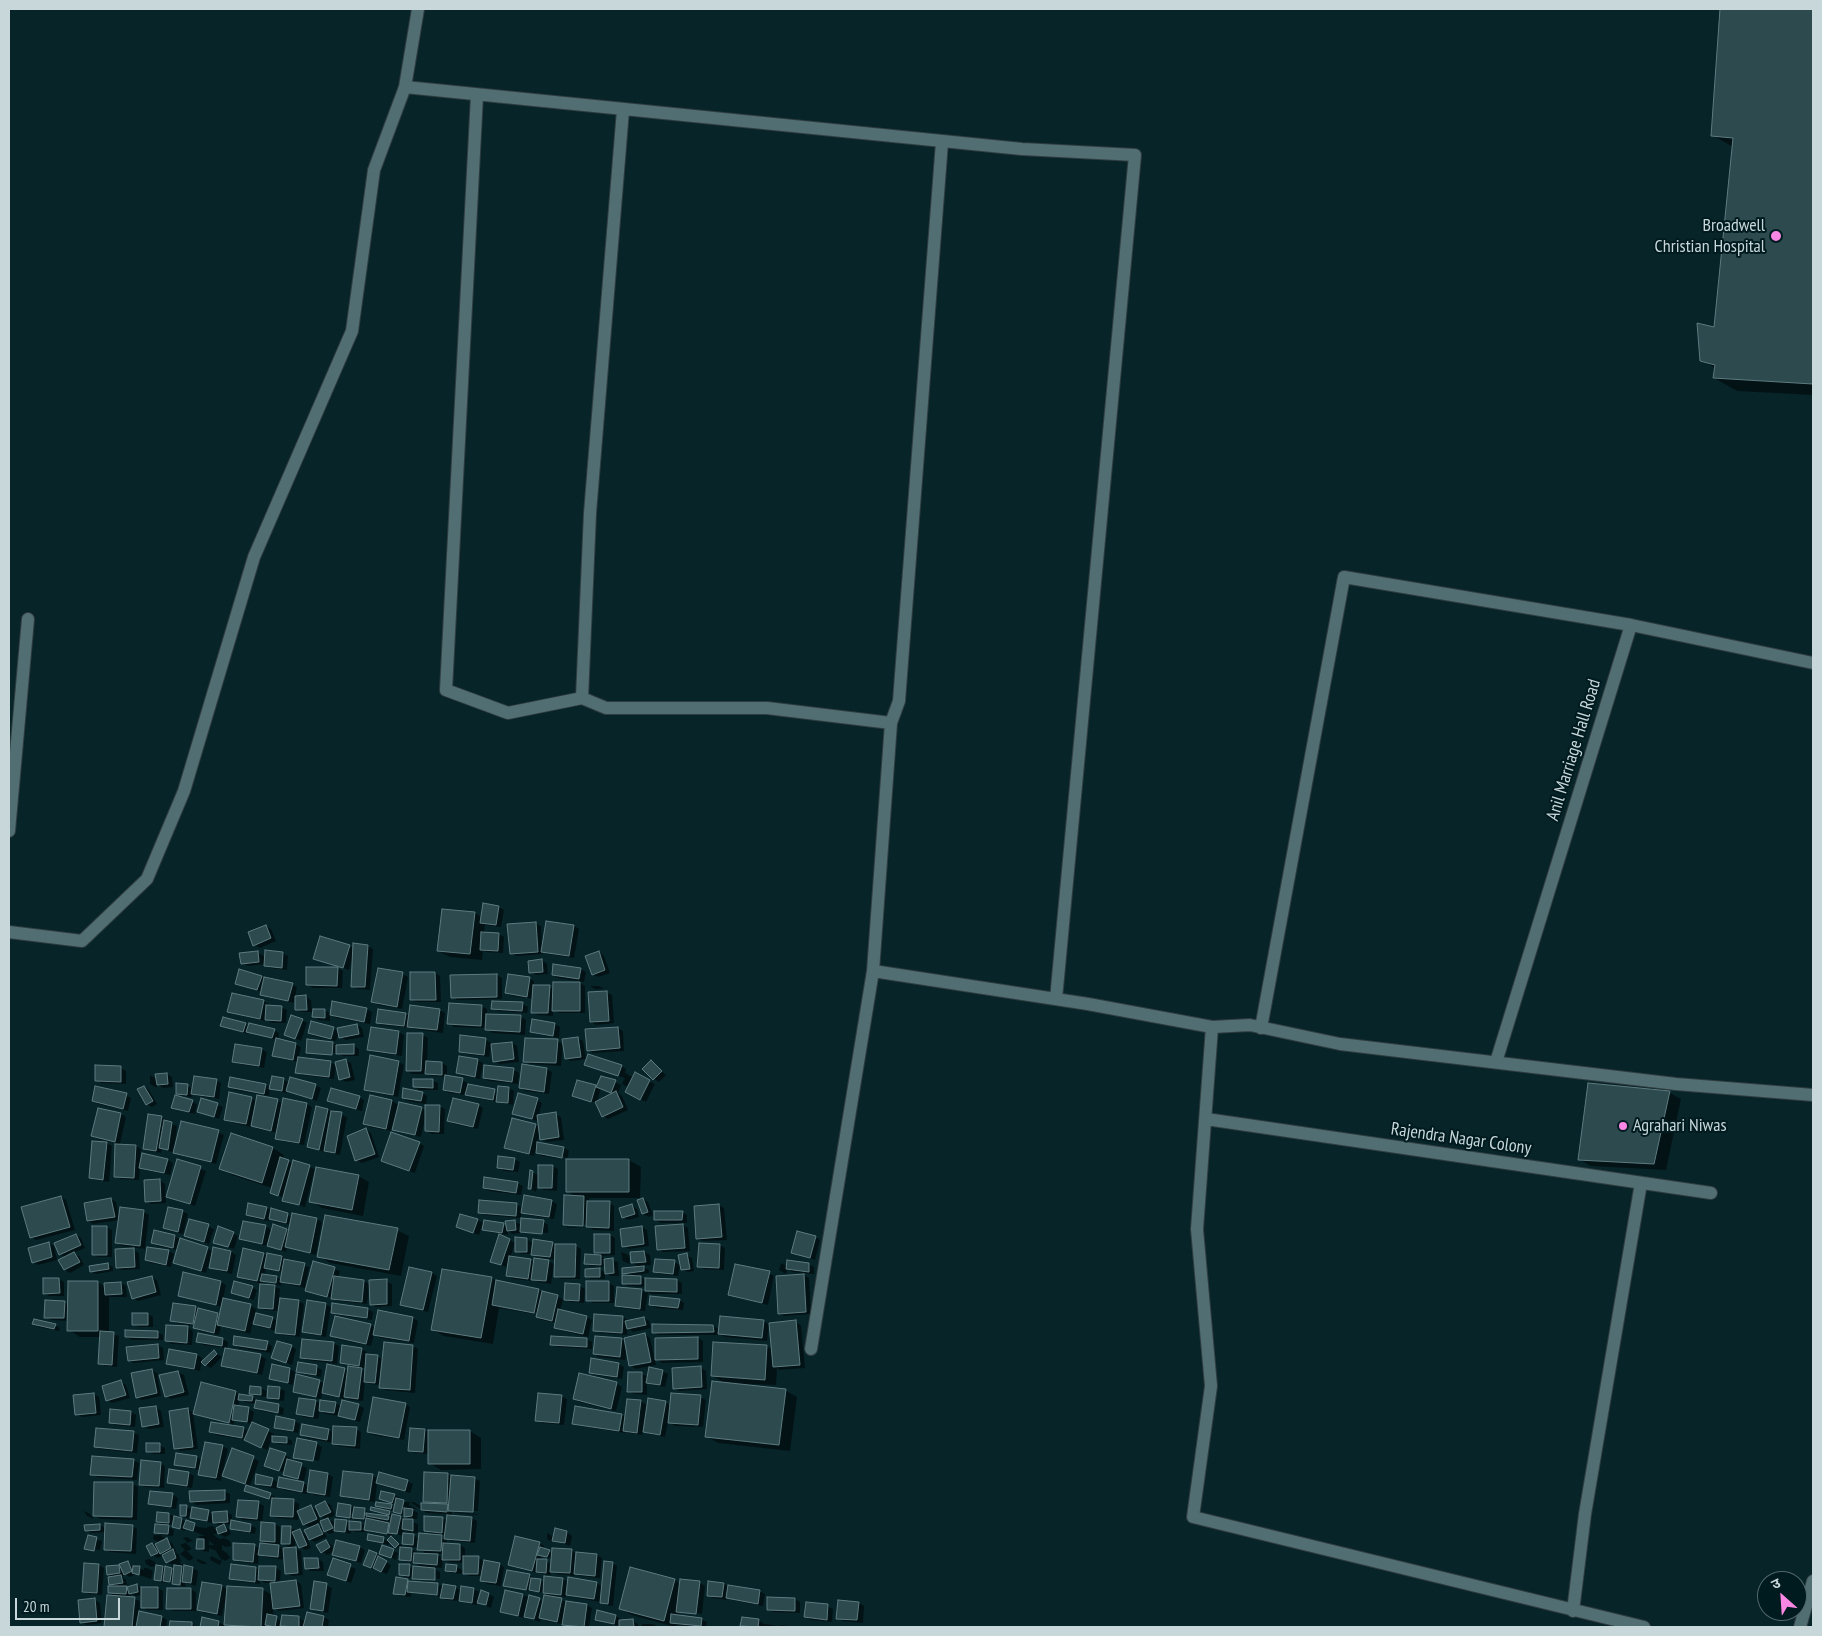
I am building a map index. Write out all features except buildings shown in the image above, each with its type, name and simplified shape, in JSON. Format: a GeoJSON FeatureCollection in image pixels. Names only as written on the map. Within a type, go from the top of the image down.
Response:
{"type":"FeatureCollection","features":[{"type":"Feature","properties":{"kind":"street"},"geometry":{"type":"LineString","coordinates":[[9,932],[82,941],[147,879],[184,790],[254,557],[352,331],[374,170],[405,87],[418,9]]}},
{"type":"Feature","properties":{"kind":"street"},"geometry":{"type":"LineString","coordinates":[[405,87],[942,142],[1022,149],[1135,155],[1056,999]]}},
{"type":"Feature","properties":{"kind":"street"},"geometry":{"type":"LineString","coordinates":[[477,95],[446,690],[508,713],[582,698],[606,708],[767,708],[891,723]]}},
{"type":"Feature","properties":{"kind":"street"},"geometry":{"type":"LineString","coordinates":[[582,698],[590,513],[623,110]]}},
{"type":"Feature","properties":{"kind":"street"},"geometry":{"type":"LineString","coordinates":[[811,1348],[873,971],[891,723],[899,700],[942,142]]}},
{"type":"Feature","properties":{"kind":"street"},"geometry":{"type":"LineString","coordinates":[[1261,1028],[1344,577],[1631,625],[1813,663]]}},
{"type":"Feature","properties":{"kind":"street"},"geometry":{"type":"LineString","coordinates":[[9,830],[28,619]]}},
{"type":"Feature","properties":{"kind":"street","name":"Anil Marriage Hall Road"},"geometry":{"type":"LineString","coordinates":[[1496,1062],[1631,625]]}},
{"type":"Feature","properties":{"kind":"street"},"geometry":{"type":"LineString","coordinates":[[873,971],[1056,999],[1212,1027],[1250,1025],[1340,1044],[1676,1084],[1813,1095]]}},
{"type":"Feature","properties":{"kind":"street"},"geometry":{"type":"LineString","coordinates":[[1212,1027],[1197,1229],[1211,1386],[1193,1517],[1644,1627]]}},
{"type":"Feature","properties":{"kind":"street","name":"Rajendra Nagar Colony"},"geometry":{"type":"LineString","coordinates":[[1206,1119],[1711,1193]]}},
{"type":"Feature","properties":{"kind":"street"},"geometry":{"type":"LineString","coordinates":[[1573,1611],[1586,1514],[1641,1183]]}},
{"type":"Feature","properties":{"kind":"street"},"geometry":{"type":"LineString","coordinates":[[1800,1627],[1813,1581]]}},
{"type":"Feature","properties":{"kind":"place","name":"Broadwell Christian Hospital"},"geometry":{"type":"Point","coordinates":[1776,236]}},
{"type":"Feature","properties":{"kind":"place","name":"Agrahari Niwas"},"geometry":{"type":"Point","coordinates":[1623,1126]}}]}
